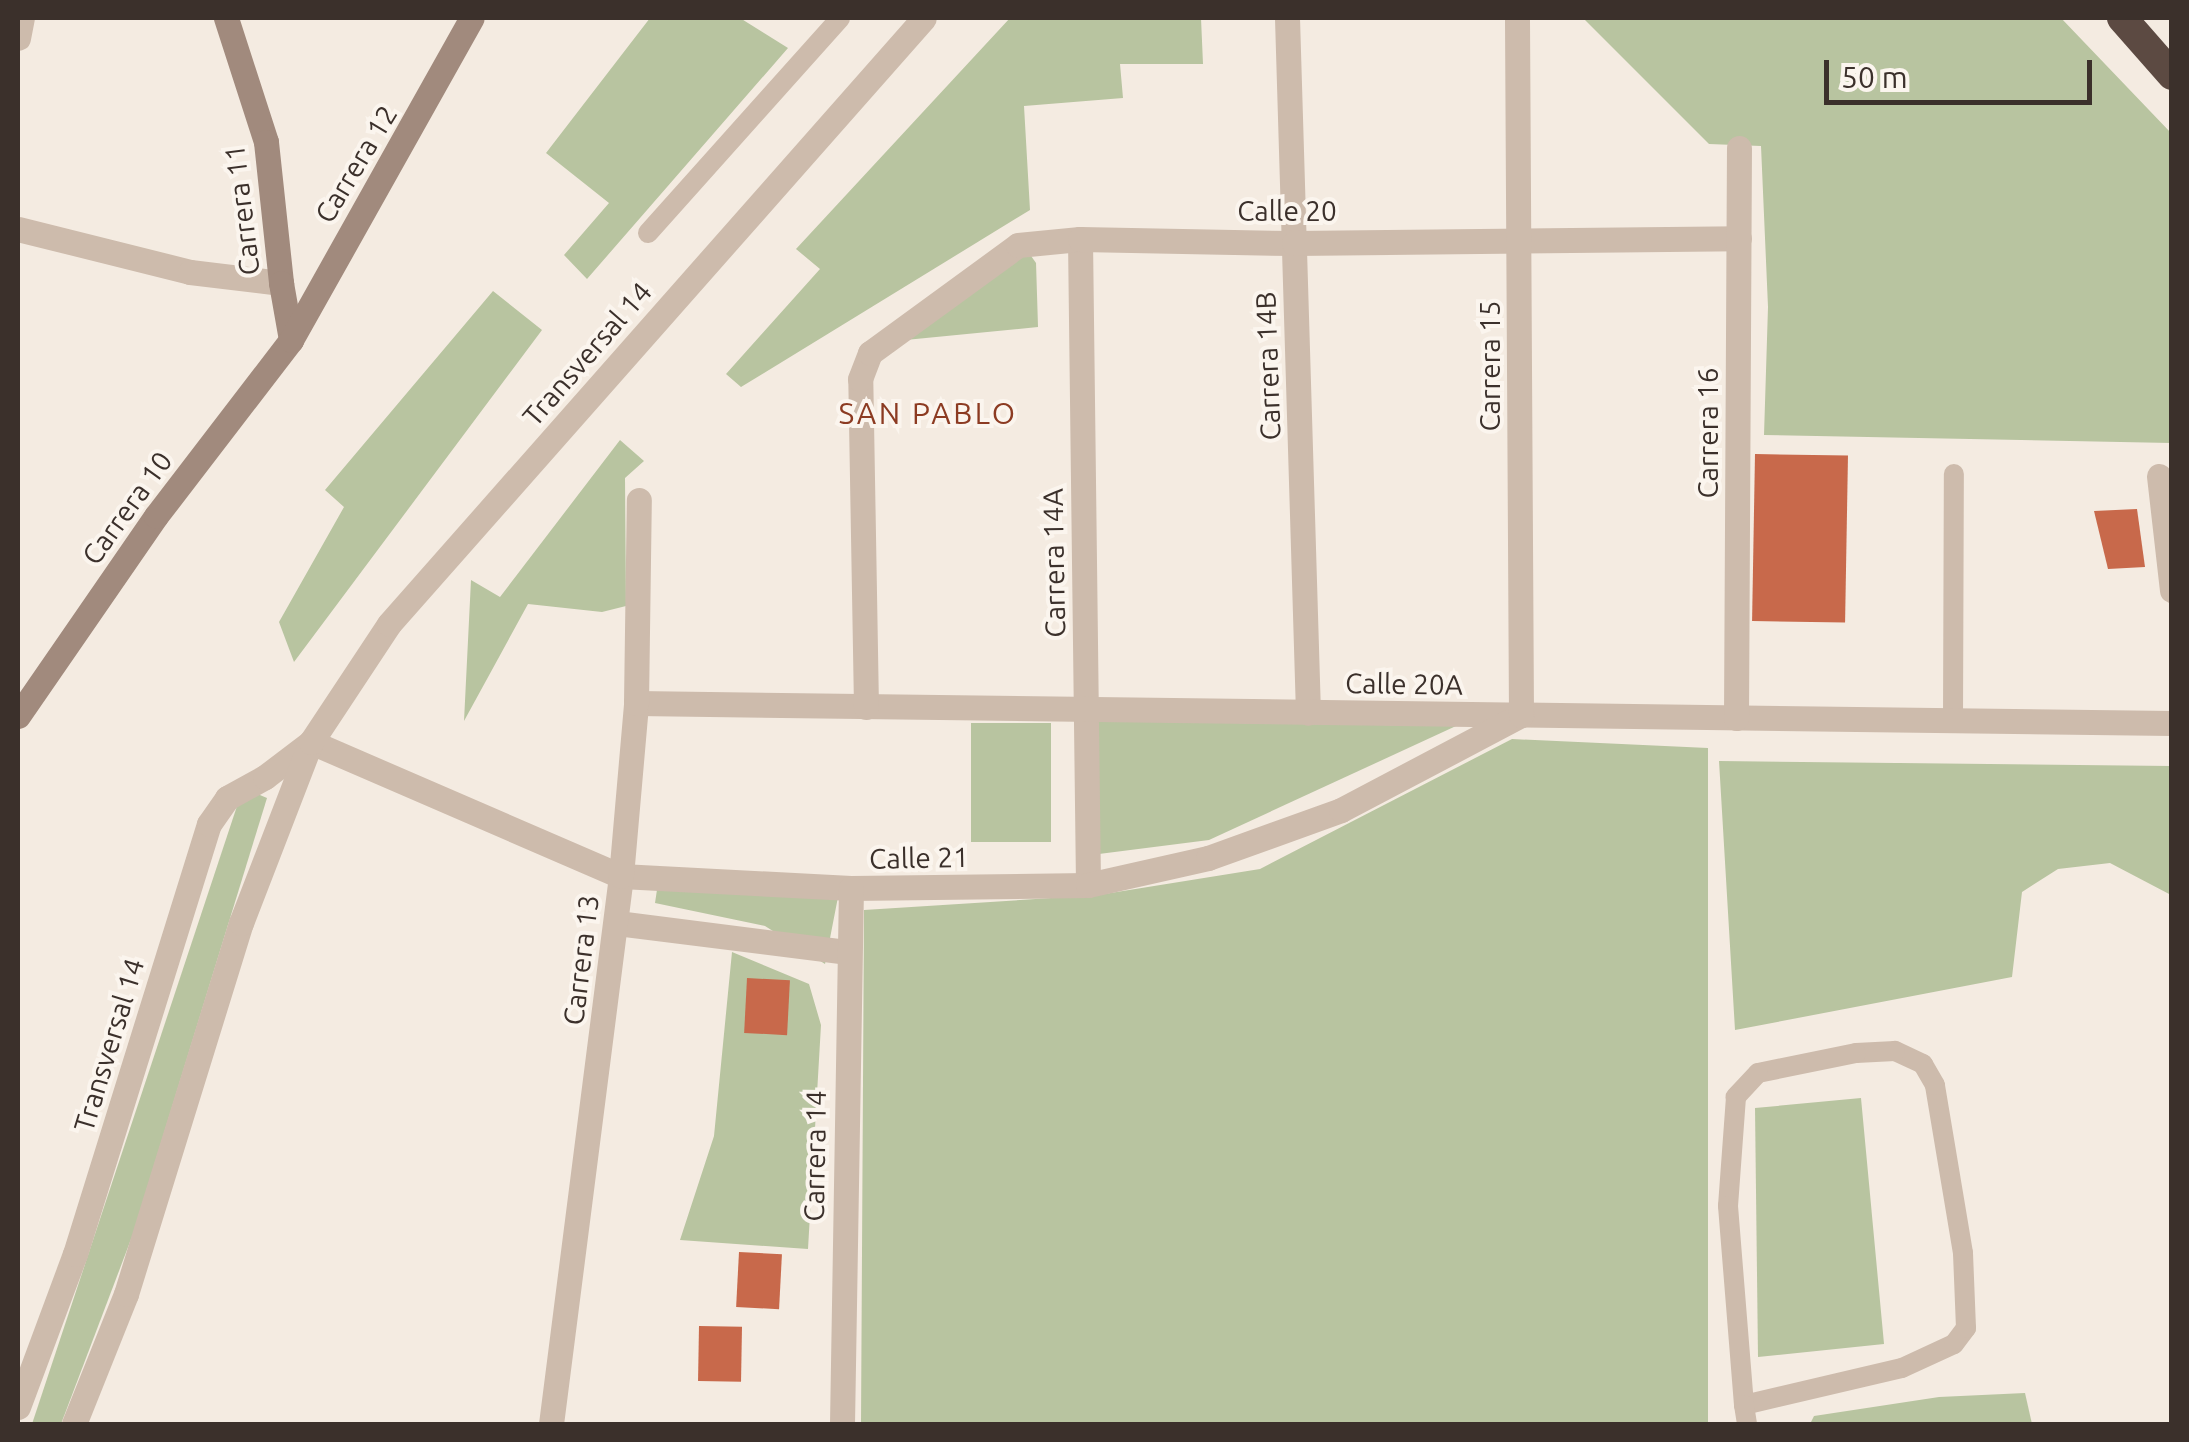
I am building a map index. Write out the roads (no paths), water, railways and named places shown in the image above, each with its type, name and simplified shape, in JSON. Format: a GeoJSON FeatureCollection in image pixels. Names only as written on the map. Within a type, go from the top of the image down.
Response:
{"type":"FeatureCollection","features":[{"type":"Feature","properties":{"kind":"highway"},"geometry":{"type":"LineString","coordinates":[[2122,18],[2172,75]]}},
{"type":"Feature","properties":{"kind":"street"},"geometry":{"type":"LineString","coordinates":[[18,38],[22,18]]}},
{"type":"Feature","properties":{"kind":"street","name":"Carrera 11"},"geometry":{"type":"LineString","coordinates":[[226,18],[266,142],[280,283],[291,340]]}},
{"type":"Feature","properties":{"kind":"street","name":"Carrera 12"},"geometry":{"type":"LineString","coordinates":[[291,340],[472,18]]}},
{"type":"Feature","properties":{"kind":"street","name":"Transversal 14"},"geometry":{"type":"LineString","coordinates":[[74,1424],[126,1294],[241,924],[311,742],[389,624],[924,18]]}},
{"type":"Feature","properties":{"kind":"street","name":"Carrera 14B"},"geometry":{"type":"LineString","coordinates":[[1287,18],[1308,713]]}},
{"type":"Feature","properties":{"kind":"street","name":"Carrera 15"},"geometry":{"type":"LineString","coordinates":[[1516,18],[1521,715]]}},
{"type":"Feature","properties":{"kind":"street","name":"Carrera 16"},"geometry":{"type":"LineString","coordinates":[[1736,718],[1740,148]]}},
{"type":"Feature","properties":{"kind":"street"},"geometry":{"type":"LineString","coordinates":[[18,229],[190,272],[280,283]]}},
{"type":"Feature","properties":{"kind":"street","name":"Calle 20"},"geometry":{"type":"LineString","coordinates":[[866,708],[860,378],[870,353],[1018,245],[1080,239],[1294,242],[1739,238]]}},
{"type":"Feature","properties":{"kind":"street","name":"Carrera 14A"},"geometry":{"type":"LineString","coordinates":[[1080,239],[1088,885]]}},
{"type":"Feature","properties":{"kind":"street","name":"Carrera 10"},"geometry":{"type":"LineString","coordinates":[[18,716],[156,516],[291,340]]}},
{"type":"Feature","properties":{"kind":"street"},"geometry":{"type":"LineString","coordinates":[[2158,476],[2172,590]]}},
{"type":"Feature","properties":{"kind":"street","name":"Carrera 13"},"geometry":{"type":"LineString","coordinates":[[551,1424],[617,923],[636,703],[639,500]]}},
{"type":"Feature","properties":{"kind":"street","name":"Calle 20A"},"geometry":{"type":"LineString","coordinates":[[636,703],[2172,723]]}},
{"type":"Feature","properties":{"kind":"street","name":"Calle 21"},"geometry":{"type":"LineString","coordinates":[[311,742],[621,876],[851,888],[1088,885],[1208,858],[1341,810],[1521,715]]}},
{"type":"Feature","properties":{"kind":"street","name":"Transversal 14"},"geometry":{"type":"LineString","coordinates":[[18,1407],[75,1254],[209,824],[227,798],[265,778],[311,742]]}},
{"type":"Feature","properties":{"kind":"street","name":"Carrera 14"},"geometry":{"type":"LineString","coordinates":[[842,1424],[851,888]]}},
{"type":"Feature","properties":{"kind":"street"},"geometry":{"type":"LineString","coordinates":[[617,923],[848,952]]}},
{"type":"Feature","properties":{"kind":"lane"},"geometry":{"type":"LineString","coordinates":[[648,233],[840,18]]}},
{"type":"Feature","properties":{"kind":"lane"},"geometry":{"type":"LineString","coordinates":[[1953,720],[1954,474]]}},
{"type":"Feature","properties":{"kind":"lane"},"geometry":{"type":"LineString","coordinates":[[1895,1051],[1922,1064],[1935,1085],[1964,1253],[1966,1328],[1954,1344],[1902,1368],[1745,1415],[1728,1206],[1736,1097],[1758,1073],[1856,1053],[1895,1051]]}},
{"type":"Feature","properties":{"kind":"district","name":"SAN PABLO"},"geometry":{"type":"Point","coordinates":[928,413]}}]}
